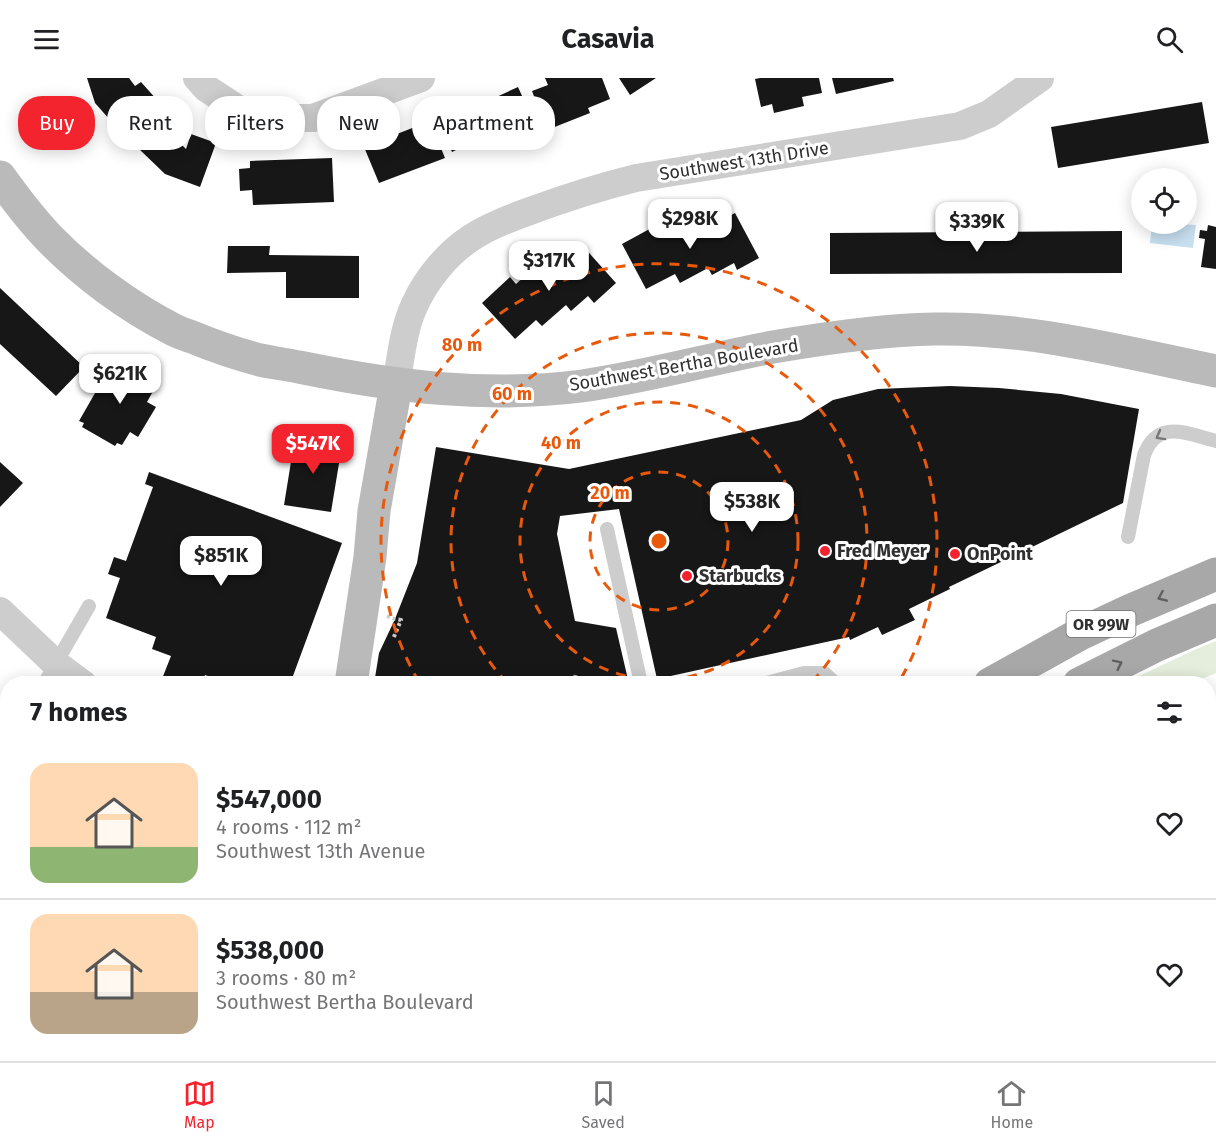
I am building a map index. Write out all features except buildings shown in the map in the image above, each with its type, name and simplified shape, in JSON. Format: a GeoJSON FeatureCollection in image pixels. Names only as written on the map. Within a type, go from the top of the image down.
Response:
{"type":"FeatureCollection","features":[{"type":"Feature","properties":{"kind":"main road","name":"Southwest Bertha Boulevard"},"geometry":{"type":"LineString","coordinates":[[0,177],[48,238],[82,269],[121,299],[176,331],[260,360],[396,385],[481,392],[578,386],[654,374],[773,347],[869,333],[933,329],[980,330],[1058,339],[1216,371]]}},
{"type":"Feature","properties":{"kind":"main road"},"geometry":{"type":"LineString","coordinates":[[352,676],[370,557],[374,511],[396,385]]}},
{"type":"Feature","properties":{"kind":"main road","name":"OR 99W"},"geometry":{"type":"LineString","coordinates":[[1004,676],[1080,634],[1216,574]]}},
{"type":"Feature","properties":{"kind":"main road","name":"OR 99W"},"geometry":{"type":"LineString","coordinates":[[1095,676],[1157,645],[1216,620]]}},
{"type":"Feature","properties":{"kind":"street"},"geometry":{"type":"LineString","coordinates":[[197,78],[206,88],[241,111],[280,118],[313,118],[421,78]]}},
{"type":"Feature","properties":{"kind":"street","name":"Southwest 13th Drive"},"geometry":{"type":"LineString","coordinates":[[396,385],[409,320],[422,292],[458,247],[489,227],[557,201],[636,178],[960,126],[989,114],[1040,78]]}},
{"type":"Feature","properties":{"kind":"street"},"geometry":{"type":"LineString","coordinates":[[0,611],[50,674]]}},
{"type":"Feature","properties":{"kind":"lane"},"geometry":{"type":"LineString","coordinates":[[1128,537],[1144,455],[1148,444],[1155,436],[1171,430],[1216,441]]}},
{"type":"Feature","properties":{"kind":"lane"},"geometry":{"type":"LineString","coordinates":[[607,530],[639,676]]}},
{"type":"Feature","properties":{"kind":"lane"},"geometry":{"type":"LineString","coordinates":[[50,674],[89,606]]}},
{"type":"Feature","properties":{"kind":"lane"},"geometry":{"type":"LineString","coordinates":[[793,676],[804,673],[824,673],[827,676]]}},
{"type":"Feature","properties":{"kind":"path"},"geometry":{"type":"LineString","coordinates":[[393,639],[401,620]]}},
{"type":"Feature","properties":{"kind":"green space"},"geometry":{"type":"Polygon","coordinates":[[[1216,641],[1216,673],[1209,676],[1139,676],[1216,641]]]}},
{"type":"Feature","properties":{"kind":"water"},"geometry":{"type":"Polygon","coordinates":[[[1151,234],[1195,234],[1193,248],[1150,243],[1151,234]]]}},
{"type":"Feature","properties":{"kind":"place","name":"Fred Meyer"},"geometry":{"type":"Point","coordinates":[825,551]}},
{"type":"Feature","properties":{"kind":"place","name":"OnPoint"},"geometry":{"type":"Point","coordinates":[955,554]}},
{"type":"Feature","properties":{"kind":"place","name":"Starbucks"},"geometry":{"type":"Point","coordinates":[687,576]}}]}
